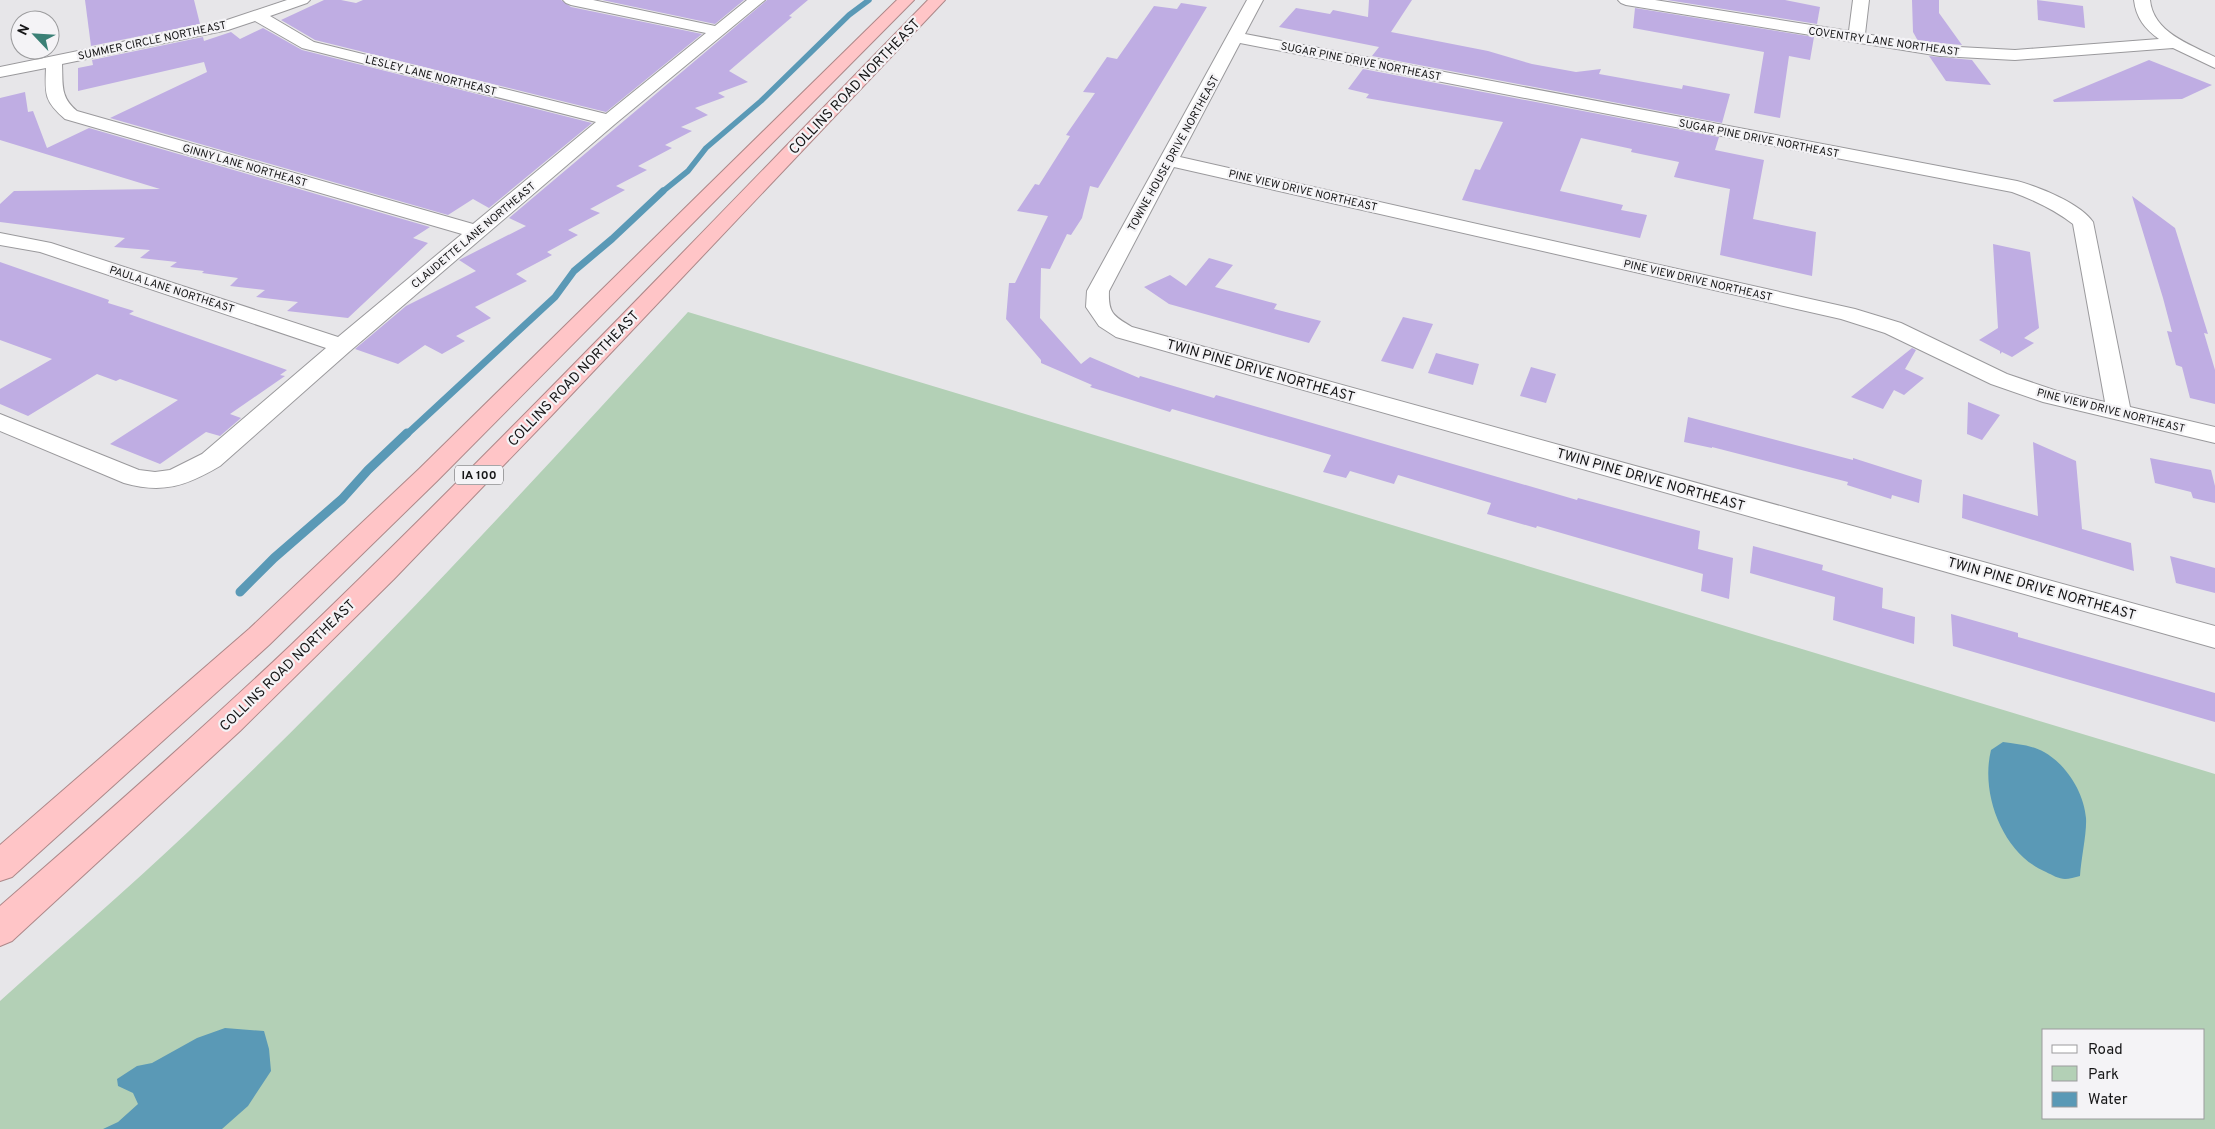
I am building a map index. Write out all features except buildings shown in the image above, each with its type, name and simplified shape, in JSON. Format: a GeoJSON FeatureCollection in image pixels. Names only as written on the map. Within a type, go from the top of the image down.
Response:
{"type":"FeatureCollection","features":[{"type":"Feature","properties":{"kind":"highway","name":"COLLINS ROAD NORTHEAST"},"geometry":{"type":"LineString","coordinates":[[0,866],[259,637],[435,468],[906,0]]}},
{"type":"Feature","properties":{"kind":"highway","name":"COLLINS ROAD NORTHEAST"},"geometry":{"type":"LineString","coordinates":[[0,929],[165,782],[302,652],[470,484],[937,0]]}},
{"type":"Feature","properties":{"kind":"street","name":"SUMMER CIRCLE NORTHEAST"},"geometry":{"type":"LineString","coordinates":[[60,59],[228,25],[302,0]]}},
{"type":"Feature","properties":{"kind":"street"},"geometry":{"type":"LineString","coordinates":[[571,0],[718,31]]}},
{"type":"Feature","properties":{"kind":"street","name":"CLAUDETTE LANE NORTHEAST"},"geometry":{"type":"LineString","coordinates":[[0,422],[133,477],[150,482],[171,480],[190,472],[216,455],[609,120],[757,0]]}},
{"type":"Feature","properties":{"kind":"street","name":"TOWNE HOUSE DRIVE NORTHEAST"},"geometry":{"type":"LineString","coordinates":[[1096,307],[1098,291],[1236,37],[1254,0]]}},
{"type":"Feature","properties":{"kind":"street","name":"COVENTRY LANE NORTHEAST"},"geometry":{"type":"LineString","coordinates":[[1626,0],[1940,51],[2015,54],[2174,42]]}},
{"type":"Feature","properties":{"kind":"street"},"geometry":{"type":"LineString","coordinates":[[1856,38],[1861,0]]}},
{"type":"Feature","properties":{"kind":"street"},"geometry":{"type":"LineString","coordinates":[[2142,0],[2141,9],[2149,24],[2174,42],[2215,63]]}},
{"type":"Feature","properties":{"kind":"street","name":"LESLEY LANE NORTHEAST"},"geometry":{"type":"LineString","coordinates":[[258,16],[308,45],[609,120]]}},
{"type":"Feature","properties":{"kind":"street","name":"SUGAR PINE DRIVE NORTHEAST"},"geometry":{"type":"LineString","coordinates":[[1236,37],[2017,187],[2043,196],[2063,206],[2083,222],[2119,413]]}},
{"type":"Feature","properties":{"kind":"street","name":"SUMMER CIRCLE NORTHEAST"},"geometry":{"type":"LineString","coordinates":[[0,72],[54,60]]}},
{"type":"Feature","properties":{"kind":"street","name":"GINNY LANE NORTHEAST"},"geometry":{"type":"LineString","coordinates":[[54,60],[54,88],[58,104],[71,115],[478,232]]}},
{"type":"Feature","properties":{"kind":"street","name":"PINE VIEW DRIVE NORTHEAST"},"geometry":{"type":"LineString","coordinates":[[1168,160],[1847,314],[1893,328],[1998,379],[2051,397],[2215,435]]}},
{"type":"Feature","properties":{"kind":"street","name":"PAULA LANE NORTHEAST"},"geometry":{"type":"LineString","coordinates":[[0,239],[44,247],[342,346]]}},
{"type":"Feature","properties":{"kind":"street","name":"TWIN PINE DRIVE NORTHEAST"},"geometry":{"type":"LineString","coordinates":[[1096,307],[1107,320],[1124,332],[2215,637]]}},
{"type":"Feature","properties":{"kind":"green space"},"geometry":{"type":"Polygon","coordinates":[[[688,312],[2215,774],[2215,1129],[0,1129],[0,1001],[166,853],[254,769],[381,641],[688,312]]]}},
{"type":"Feature","properties":{"kind":"water"},"geometry":{"type":"Polygon","coordinates":[[[2003,742],[2029,746],[2044,752],[2060,764],[2073,780],[2082,799],[2086,818],[2080,876],[2063,879],[2046,872],[2018,852],[2007,837],[1998,821],[1992,803],[1988,767],[1991,750],[2003,742]]]}},
{"type":"Feature","properties":{"kind":"water"},"geometry":{"type":"Polygon","coordinates":[[[225,1028],[264,1031],[269,1049],[271,1071],[248,1106],[222,1129],[103,1129],[118,1122],[138,1104],[133,1093],[118,1086],[117,1079],[137,1066],[152,1063],[197,1038],[225,1028]]]}},
{"type":"Feature","properties":{"kind":"waterway"},"geometry":{"type":"LineString","coordinates":[[662,192],[688,171],[706,148],[761,101],[849,15],[869,0]]}},
{"type":"Feature","properties":{"kind":"waterway"},"geometry":{"type":"LineString","coordinates":[[406,435],[555,297],[574,271],[612,239],[663,191]]}},
{"type":"Feature","properties":{"kind":"waterway"},"geometry":{"type":"LineString","coordinates":[[240,592],[274,558],[342,499],[368,470],[407,433]]}}]}
